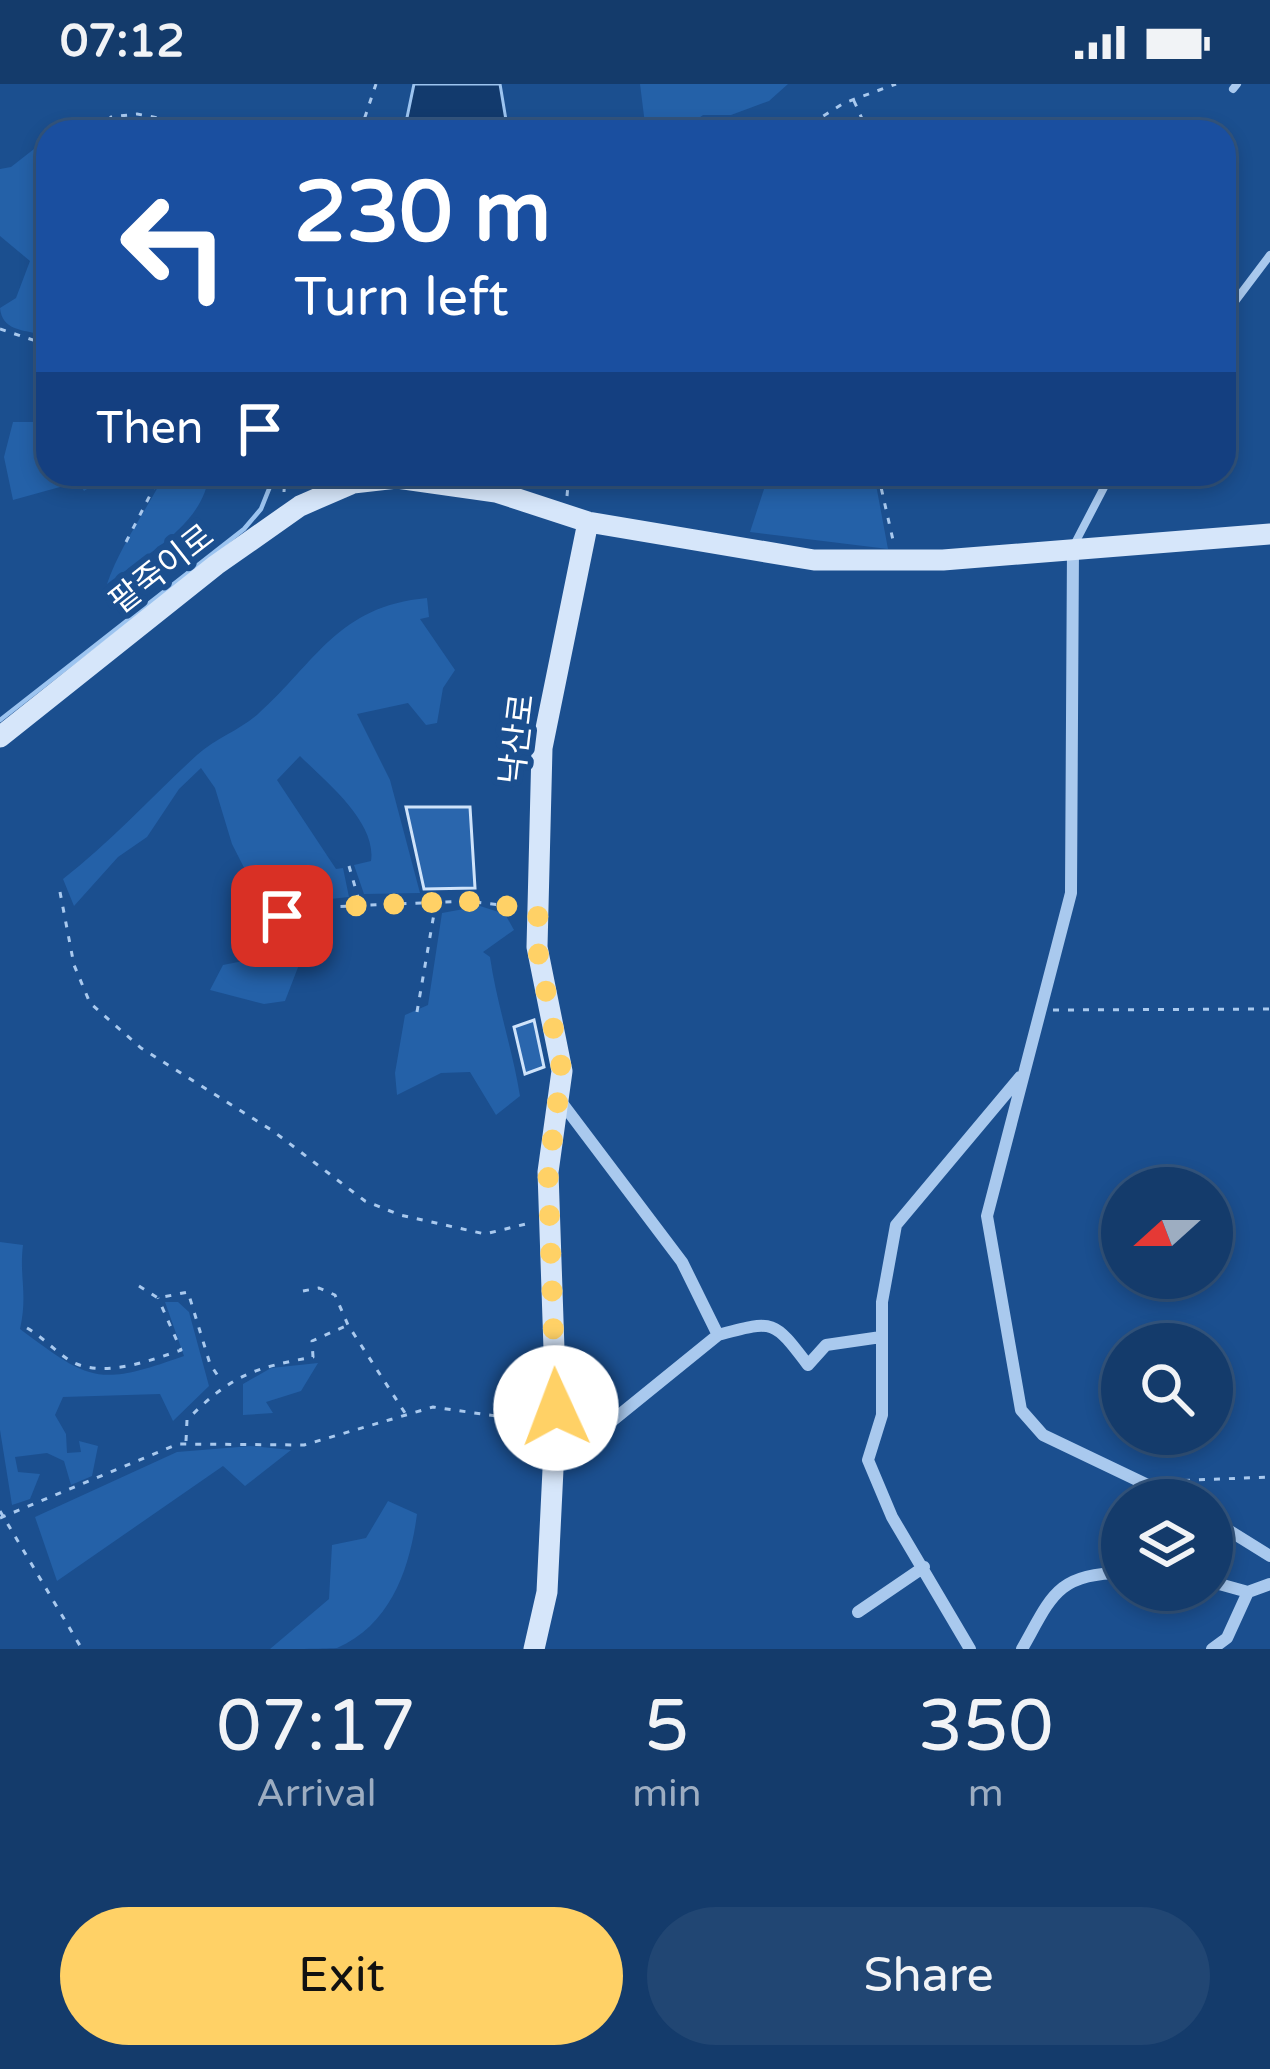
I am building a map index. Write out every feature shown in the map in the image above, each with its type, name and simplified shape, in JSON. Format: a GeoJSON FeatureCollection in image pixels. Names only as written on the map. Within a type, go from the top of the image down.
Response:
{"type":"FeatureCollection","features":[{"type":"Feature","properties":{"kind":"street","name":"팥죽이로"},"geometry":{"type":"LineString","coordinates":[[0,737],[217,565],[300,506],[346,486]]}},
{"type":"Feature","properties":{"kind":"street","name":"팥죽이로"},"geometry":{"type":"LineString","coordinates":[[454,486],[496,492],[588,522]]}},
{"type":"Feature","properties":{"kind":"street"},"geometry":{"type":"LineString","coordinates":[[588,522],[814,560],[897,560],[1270,534]]}},
{"type":"Feature","properties":{"kind":"street","name":"낙산로"},"geometry":{"type":"LineString","coordinates":[[534,1649],[547,1592],[554,1419],[548,1172],[562,1071],[537,947],[542,748],[588,522]]}},
{"type":"Feature","properties":{"kind":"street"},"geometry":{"type":"LineString","coordinates":[[1073,547],[1071,893],[987,1216],[1021,1410],[1043,1435],[1143,1479]]}},
{"type":"Feature","properties":{"kind":"street"},"geometry":{"type":"LineString","coordinates":[[970,1649],[892,1517],[868,1460],[882,1414],[881,1337],[896,1225],[1023,1073]]}},
{"type":"Feature","properties":{"kind":"street"},"geometry":{"type":"LineString","coordinates":[[559,1099],[682,1262],[718,1334]]}},
{"type":"Feature","properties":{"kind":"street"},"geometry":{"type":"LineString","coordinates":[[554,1419],[607,1425],[718,1334],[765,1322],[778,1327],[808,1365],[826,1345],[881,1337]]}},
{"type":"Feature","properties":{"kind":"street"},"geometry":{"type":"LineString","coordinates":[[1233,1533],[1270,1556]]}},
{"type":"Feature","properties":{"kind":"street"},"geometry":{"type":"LineString","coordinates":[[858,1612],[924,1567]]}},
{"type":"Feature","properties":{"kind":"street"},"geometry":{"type":"LineString","coordinates":[[1022,1649],[1050,1597],[1068,1580],[1101,1576]]}},
{"type":"Feature","properties":{"kind":"street"},"geometry":{"type":"LineString","coordinates":[[1233,1588],[1248,1592],[1270,1584]]}},
{"type":"Feature","properties":{"kind":"street"},"geometry":{"type":"LineString","coordinates":[[1212,1649],[1227,1638],[1248,1592]]}},
{"type":"Feature","properties":{"kind":"lane"},"geometry":{"type":"LineString","coordinates":[[1236,300],[1270,255]]}},
{"type":"Feature","properties":{"kind":"lane"},"geometry":{"type":"LineString","coordinates":[[1073,547],[1105,486]]}},
{"type":"Feature","properties":{"kind":"path"},"geometry":{"type":"LineString","coordinates":[[364,120],[376,84]]}},
{"type":"Feature","properties":{"kind":"path"},"geometry":{"type":"LineString","coordinates":[[819,120],[896,84]]}},
{"type":"Feature","properties":{"kind":"path"},"geometry":{"type":"LineString","coordinates":[[854,100],[863,120]]}},
{"type":"Feature","properties":{"kind":"path"},"geometry":{"type":"LineString","coordinates":[[108,120],[137,114],[170,120]]}},
{"type":"Feature","properties":{"kind":"path"},"geometry":{"type":"LineString","coordinates":[[0,329],[36,341]]}},
{"type":"Feature","properties":{"kind":"path"},"geometry":{"type":"LineString","coordinates":[[126,542],[155,486]]}},
{"type":"Feature","properties":{"kind":"path"},"geometry":{"type":"LineString","coordinates":[[567,502],[568,486]]}},
{"type":"Feature","properties":{"kind":"path"},"geometry":{"type":"LineString","coordinates":[[881,486],[897,560]]}},
{"type":"Feature","properties":{"kind":"path"},"geometry":{"type":"LineString","coordinates":[[349,866],[360,906]]}},
{"type":"Feature","properties":{"kind":"path"},"geometry":{"type":"LineString","coordinates":[[60,892],[74,964],[90,1003],[141,1048],[273,1131],[365,1201],[400,1215],[485,1234],[550,1218]]}},
{"type":"Feature","properties":{"kind":"path"},"geometry":{"type":"LineString","coordinates":[[282,916],[304,908],[436,902],[538,910]]}},
{"type":"Feature","properties":{"kind":"path"},"geometry":{"type":"LineString","coordinates":[[417,1012],[436,902]]}},
{"type":"Feature","properties":{"kind":"path"},"geometry":{"type":"LineString","coordinates":[[300,949],[304,908]]}},
{"type":"Feature","properties":{"kind":"path"},"geometry":{"type":"LineString","coordinates":[[1039,1010],[1270,1010]]}},
{"type":"Feature","properties":{"kind":"path"},"geometry":{"type":"LineString","coordinates":[[27,1328],[70,1362],[108,1369],[181,1350],[158,1298],[139,1286]]}},
{"type":"Feature","properties":{"kind":"path"},"geometry":{"type":"LineString","coordinates":[[303,1291],[319,1288],[335,1295],[347,1325],[406,1415]]}},
{"type":"Feature","properties":{"kind":"path"},"geometry":{"type":"LineString","coordinates":[[158,1298],[188,1292],[209,1364],[224,1383]]}},
{"type":"Feature","properties":{"kind":"path"},"geometry":{"type":"LineString","coordinates":[[186,1442],[187,1420],[224,1383],[272,1364],[313,1357],[312,1341],[347,1325]]}},
{"type":"Feature","properties":{"kind":"path"},"geometry":{"type":"LineString","coordinates":[[0,1519],[186,1442],[304,1445],[434,1406],[554,1419]]}},
{"type":"Feature","properties":{"kind":"path"},"geometry":{"type":"LineString","coordinates":[[1222,1479],[1270,1477]]}},
{"type":"Feature","properties":{"kind":"path"},"geometry":{"type":"LineString","coordinates":[[0,1511],[8,1517],[82,1649]]}},
{"type":"Feature","properties":{"kind":"shaded area"},"geometry":{"type":"Polygon","coordinates":[[[414,84],[500,84],[506,120],[406,120],[414,84]]]}},
{"type":"Feature","properties":{"kind":"shaded area"},"geometry":{"type":"Polygon","coordinates":[[[640,84],[788,84],[769,101],[731,115],[644,120],[640,84]]]}},
{"type":"Feature","properties":{"kind":"shaded area"},"geometry":{"type":"Polygon","coordinates":[[[36,151],[36,333],[9,325],[0,308],[16,298],[30,261],[0,236],[0,169],[36,151]]]}},
{"type":"Feature","properties":{"kind":"shaded area"},"geometry":{"type":"Polygon","coordinates":[[[13,422],[33,422],[36,486],[64,486],[13,500],[4,457],[13,422]]]}},
{"type":"Feature","properties":{"kind":"shaded area"},"geometry":{"type":"Polygon","coordinates":[[[158,486],[206,486],[196,509],[170,538],[107,584],[158,486]]]}},
{"type":"Feature","properties":{"kind":"shaded area"},"geometry":{"type":"Polygon","coordinates":[[[765,486],[876,486],[888,549],[750,532],[765,486]]]}},
{"type":"Feature","properties":{"kind":"shaded area"},"geometry":{"type":"Polygon","coordinates":[[[427,598],[429,617],[420,619],[455,670],[443,688],[437,723],[426,725],[408,703],[357,714],[390,780],[420,893],[364,894],[354,865],[371,861],[366,832],[347,803],[300,756],[277,780],[336,869],[343,868],[349,897],[303,902],[268,915],[232,844],[215,788],[201,768],[179,789],[147,837],[118,857],[74,906],[63,879],[197,755],[258,714],[350,625],[371,612],[427,598]]]}},
{"type":"Feature","properties":{"kind":"shaded area"},"geometry":{"type":"Polygon","coordinates":[[[480,906],[505,914],[514,930],[483,952],[490,957],[520,1096],[496,1115],[470,1072],[441,1073],[397,1095],[395,1073],[405,1015],[428,1005],[442,913],[480,906]]]}},
{"type":"Feature","properties":{"kind":"shaded area"},"geometry":{"type":"Polygon","coordinates":[[[279,954],[302,957],[285,1001],[264,1004],[210,990],[223,965],[279,954]]]}},
{"type":"Feature","properties":{"kind":"shaded area"},"geometry":{"type":"Polygon","coordinates":[[[0,1242],[23,1245],[20,1329],[63,1360],[96,1374],[112,1375],[184,1356],[165,1302],[178,1302],[189,1312],[209,1386],[173,1421],[160,1394],[63,1397],[55,1415],[66,1434],[67,1453],[81,1452],[79,1441],[98,1446],[92,1476],[71,1485],[64,1461],[47,1453],[15,1457],[18,1472],[40,1474],[30,1499],[12,1505],[0,1430],[0,1242]]]}},
{"type":"Feature","properties":{"kind":"shaded area"},"geometry":{"type":"Polygon","coordinates":[[[318,1363],[301,1391],[266,1402],[273,1413],[243,1415],[243,1384],[271,1368],[318,1363]]]}},
{"type":"Feature","properties":{"kind":"shaded area"},"geometry":{"type":"Polygon","coordinates":[[[251,1446],[291,1450],[245,1486],[223,1466],[57,1581],[35,1517],[177,1452],[251,1446]]]}},
{"type":"Feature","properties":{"kind":"shaded area"},"geometry":{"type":"Polygon","coordinates":[[[388,1501],[417,1514],[403,1573],[385,1609],[356,1638],[337,1648],[270,1649],[329,1599],[332,1545],[366,1538],[388,1501]]]}},
{"type":"Feature","properties":{"kind":"building"},"geometry":{"type":"Polygon","coordinates":[[[406,807],[470,807],[475,888],[424,889],[406,807]]]}},
{"type":"Feature","properties":{"kind":"building"},"geometry":{"type":"Polygon","coordinates":[[[534,1020],[544,1067],[525,1074],[514,1027],[534,1020]]]}},
{"type":"Feature","properties":{"kind":"waterway"},"geometry":{"type":"LineString","coordinates":[[0,720],[244,529],[261,509],[270,486]]}},
{"type":"Feature","properties":{"kind":"route"},"geometry":{"type":"LineString","coordinates":[[282,916],[304,908],[466,901],[538,910],[537,947],[562,1071],[548,1172],[556,1408]]}}]}
